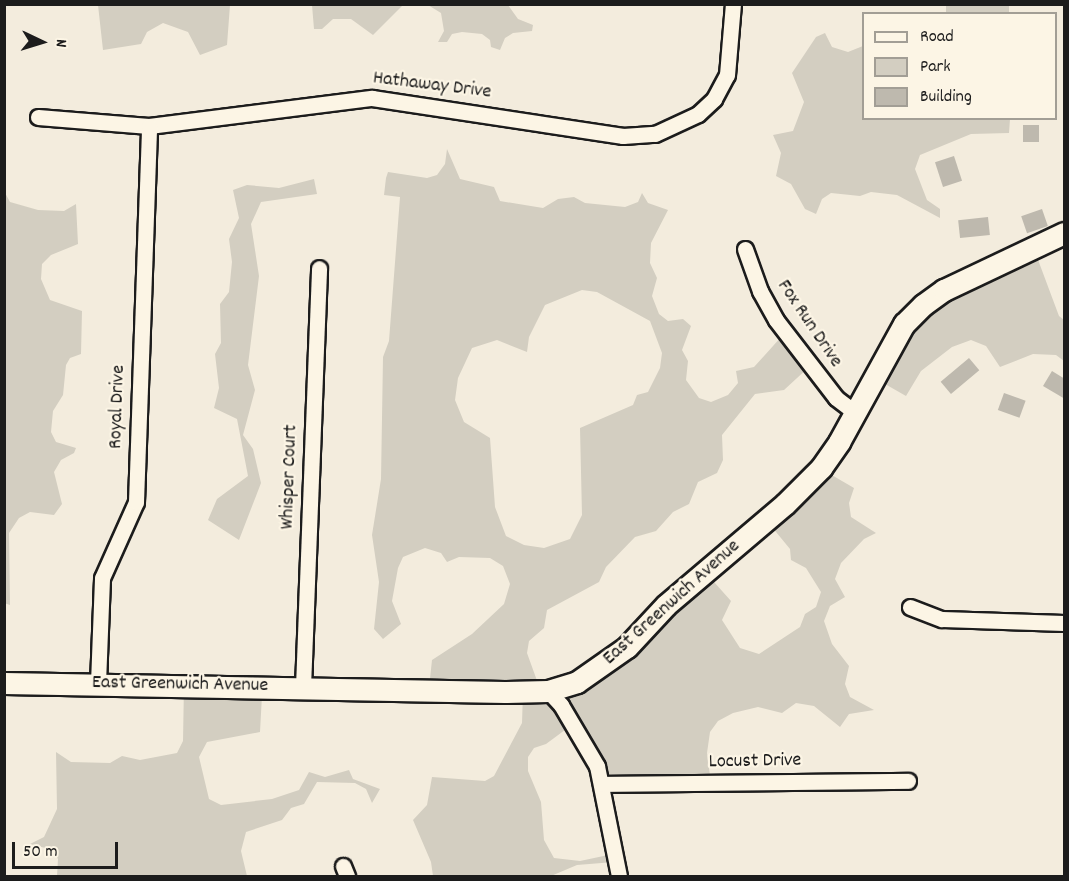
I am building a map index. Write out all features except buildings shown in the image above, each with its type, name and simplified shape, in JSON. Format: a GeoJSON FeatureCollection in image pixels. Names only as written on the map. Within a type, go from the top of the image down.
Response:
{"type":"FeatureCollection","features":[{"type":"Feature","properties":{"kind":"street","name":"Hathaway Drive"},"geometry":{"type":"LineString","coordinates":[[38,117],[149,126],[372,98],[623,136],[655,134],[698,114],[714,99],[727,75],[733,4]]}},
{"type":"Feature","properties":{"kind":"street","name":"Royal Drive"},"geometry":{"type":"LineString","coordinates":[[98,682],[102,578],[136,502],[149,126]]}},
{"type":"Feature","properties":{"kind":"street","name":"East Greenwich Avenue"},"geometry":{"type":"LineString","coordinates":[[4,683],[98,682],[548,691],[577,682],[627,648],[666,606],[785,504],[826,460],[904,324],[923,305],[944,290],[1065,233]]}},
{"type":"Feature","properties":{"kind":"street","name":"Fox Run Drive"},"geometry":{"type":"LineString","coordinates":[[745,249],[760,291],[776,320],[836,398],[854,411]]}},
{"type":"Feature","properties":{"kind":"street","name":"Whisper Court"},"geometry":{"type":"LineString","coordinates":[[303,687],[319,268]]}},
{"type":"Feature","properties":{"kind":"street"},"geometry":{"type":"LineString","coordinates":[[910,607],[942,619],[1065,623]]}},
{"type":"Feature","properties":{"kind":"street"},"geometry":{"type":"LineString","coordinates":[[548,691],[575,727],[603,784],[619,876]]}},
{"type":"Feature","properties":{"kind":"street","name":"Locust Drive"},"geometry":{"type":"LineString","coordinates":[[603,784],[908,781]]}},
{"type":"Feature","properties":{"kind":"green space"},"geometry":{"type":"Polygon","coordinates":[[[312,4],[403,5],[373,35],[351,19],[333,19],[322,29],[314,29],[312,4]]]}},
{"type":"Feature","properties":{"kind":"green space"},"geometry":{"type":"Polygon","coordinates":[[[98,5],[230,5],[227,45],[200,55],[188,32],[163,23],[147,32],[141,44],[103,50],[98,5]]]}},
{"type":"Feature","properties":{"kind":"green space"},"geometry":{"type":"Polygon","coordinates":[[[428,5],[508,5],[518,19],[533,25],[532,31],[513,33],[505,38],[500,50],[491,47],[490,40],[482,34],[462,32],[452,34],[447,42],[438,42],[444,31],[441,13],[428,5]]]}},
{"type":"Feature","properties":{"kind":"green space"},"geometry":{"type":"Polygon","coordinates":[[[946,5],[1009,5],[1009,12],[946,12],[946,5]]]}},
{"type":"Feature","properties":{"kind":"green space"},"geometry":{"type":"Polygon","coordinates":[[[825,33],[832,47],[848,52],[862,46],[862,120],[1010,120],[1009,133],[971,134],[920,155],[915,169],[927,200],[940,209],[940,218],[897,195],[871,192],[860,196],[831,193],[822,199],[816,214],[805,209],[791,184],[776,176],[781,153],[773,135],[793,131],[804,102],[792,73],[816,37],[825,33]]]}},
{"type":"Feature","properties":{"kind":"green space"},"geometry":{"type":"Polygon","coordinates":[[[447,149],[460,179],[494,187],[500,201],[543,208],[558,199],[574,197],[585,203],[625,207],[638,202],[642,193],[648,203],[668,210],[651,243],[650,263],[657,278],[652,296],[659,314],[668,321],[683,319],[691,326],[682,350],[688,361],[686,380],[699,398],[711,402],[728,395],[738,383],[736,371],[754,367],[782,336],[809,367],[784,390],[755,394],[722,435],[723,460],[717,473],[698,482],[689,504],[673,512],[656,531],[635,537],[606,567],[599,582],[547,610],[544,628],[529,641],[527,653],[540,689],[580,681],[706,573],[731,601],[722,620],[740,648],[759,654],[800,627],[805,614],[816,607],[821,592],[806,568],[791,560],[790,549],[767,521],[818,467],[854,488],[849,503],[851,517],[876,533],[864,539],[841,563],[835,579],[845,597],[830,606],[824,621],[832,644],[849,666],[845,684],[850,697],[874,710],[849,714],[840,727],[814,706],[796,703],[782,713],[758,707],[733,713],[718,721],[710,732],[707,753],[711,783],[607,784],[573,724],[546,744],[534,748],[528,757],[528,771],[541,802],[544,840],[554,858],[580,861],[613,854],[614,862],[577,865],[551,876],[433,876],[431,862],[413,820],[427,805],[432,777],[485,781],[494,776],[522,723],[523,692],[429,688],[432,660],[472,634],[504,604],[510,584],[503,566],[490,558],[459,557],[447,562],[441,553],[425,548],[403,557],[398,568],[392,601],[401,624],[383,639],[374,629],[379,582],[372,535],[381,479],[383,357],[389,341],[400,197],[384,195],[386,178],[388,172],[427,178],[437,175],[445,164],[447,149]],[[582,290],[545,305],[529,337],[527,352],[497,340],[472,348],[458,378],[455,400],[464,422],[490,438],[495,507],[506,536],[524,545],[544,548],[570,539],[582,515],[580,428],[633,405],[637,395],[648,392],[660,368],[662,353],[650,321],[597,292],[582,290]]]}},
{"type":"Feature","properties":{"kind":"green space"},"geometry":{"type":"Polygon","coordinates":[[[314,179],[317,194],[261,202],[251,224],[259,276],[248,365],[255,390],[243,435],[253,449],[261,483],[239,540],[208,520],[217,499],[248,476],[237,419],[214,408],[219,388],[215,354],[221,343],[220,304],[229,292],[232,262],[229,239],[239,218],[233,190],[247,185],[279,188],[314,179]]]}},
{"type":"Feature","properties":{"kind":"green space"},"geometry":{"type":"Polygon","coordinates":[[[4,191],[10,202],[38,210],[64,211],[76,204],[78,244],[51,255],[42,264],[41,279],[50,300],[82,311],[81,354],[70,358],[66,365],[63,395],[53,411],[51,432],[56,442],[76,448],[74,453],[61,460],[54,472],[62,504],[54,515],[30,512],[19,518],[9,533],[10,605],[4,603],[4,191]]]}},
{"type":"Feature","properties":{"kind":"green space"},"geometry":{"type":"Polygon","coordinates":[[[1034,249],[1059,316],[1064,320],[1064,361],[1056,355],[1033,354],[1000,367],[986,346],[971,340],[952,347],[921,371],[906,396],[878,380],[904,323],[1034,249]]]}},
{"type":"Feature","properties":{"kind":"green space"},"geometry":{"type":"Polygon","coordinates":[[[184,684],[262,695],[260,732],[207,742],[199,757],[209,799],[221,805],[272,799],[299,790],[309,772],[325,777],[349,770],[353,779],[380,789],[372,803],[366,789],[355,783],[317,782],[304,804],[291,808],[282,820],[246,832],[241,851],[247,876],[57,876],[58,859],[53,850],[30,844],[44,837],[57,809],[56,752],[71,762],[110,763],[122,756],[140,760],[177,753],[183,741],[184,684]]]}}]}
